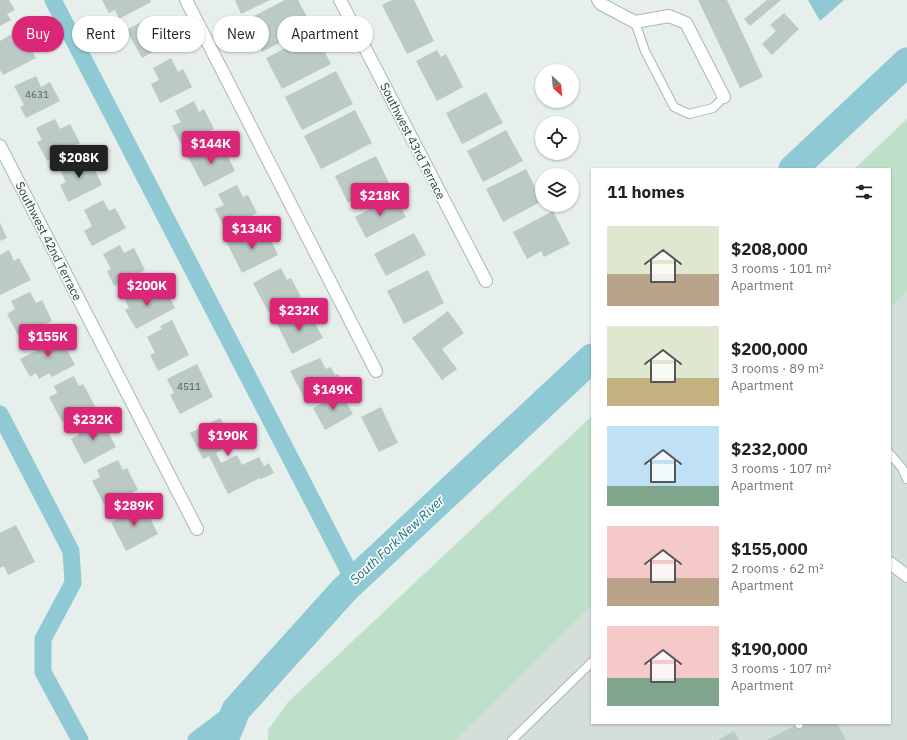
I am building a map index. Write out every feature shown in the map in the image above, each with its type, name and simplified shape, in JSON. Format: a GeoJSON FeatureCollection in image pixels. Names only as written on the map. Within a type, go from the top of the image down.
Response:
{"type":"FeatureCollection","features":[{"type":"Feature","properties":{"kind":"street"},"geometry":{"type":"LineString","coordinates":[[186,0],[376,371]]}},
{"type":"Feature","properties":{"kind":"street","name":"Southwest 43rd Terrace"},"geometry":{"type":"LineString","coordinates":[[340,0],[486,281]]}},
{"type":"Feature","properties":{"kind":"street"},"geometry":{"type":"LineString","coordinates":[[598,0],[601,4],[635,22],[669,16],[686,23],[724,97]]}},
{"type":"Feature","properties":{"kind":"street","name":"Southwest 42nd Terrace"},"geometry":{"type":"LineString","coordinates":[[0,146],[197,529]]}},
{"type":"Feature","properties":{"kind":"street"},"geometry":{"type":"LineString","coordinates":[[891,564],[907,576]]}},
{"type":"Feature","properties":{"kind":"lane"},"geometry":{"type":"LineString","coordinates":[[635,22],[645,51],[674,107],[689,114],[713,108],[724,97]]}},
{"type":"Feature","properties":{"kind":"lane"},"geometry":{"type":"LineString","coordinates":[[891,455],[902,468],[907,478]]}},
{"type":"Feature","properties":{"kind":"lane"},"geometry":{"type":"LineString","coordinates":[[512,740],[591,663]]}},
{"type":"Feature","properties":{"kind":"shaded area"},"geometry":{"type":"Polygon","coordinates":[[[907,292],[907,740],[456,740],[591,606],[591,724],[891,724],[891,308],[907,292]]]}},
{"type":"Feature","properties":{"kind":"green space"},"geometry":{"type":"Polygon","coordinates":[[[907,119],[907,292],[891,308],[891,168],[855,168],[907,119]]]}},
{"type":"Feature","properties":{"kind":"green space"},"geometry":{"type":"Polygon","coordinates":[[[591,417],[591,606],[456,740],[268,740],[268,730],[288,702],[591,417]]]}},
{"type":"Feature","properties":{"kind":"water"},"geometry":{"type":"Polygon","coordinates":[[[808,0],[844,0],[820,21],[808,0]]]}},
{"type":"Feature","properties":{"kind":"building"},"geometry":{"type":"Polygon","coordinates":[[[0,0],[9,0],[15,10],[7,14],[11,20],[0,26],[0,0]]]}},
{"type":"Feature","properties":{"kind":"building"},"geometry":{"type":"Polygon","coordinates":[[[102,0],[150,0],[151,2],[125,16],[118,16],[115,10],[109,13],[102,0]]]}},
{"type":"Feature","properties":{"kind":"building"},"geometry":{"type":"Polygon","coordinates":[[[235,0],[270,0],[241,14],[235,0]]]}},
{"type":"Feature","properties":{"kind":"building"},"geometry":{"type":"Polygon","coordinates":[[[285,0],[298,0],[307,16],[277,16],[277,44],[269,48],[269,16],[254,16],[285,0]]]}},
{"type":"Feature","properties":{"kind":"building"},"geometry":{"type":"Polygon","coordinates":[[[392,0],[414,0],[434,41],[407,54],[382,5],[392,0]]]}},
{"type":"Feature","properties":{"kind":"building"},"geometry":{"type":"Polygon","coordinates":[[[698,0],[727,0],[763,77],[740,88],[698,0]]]}},
{"type":"Feature","properties":{"kind":"building"},"geometry":{"type":"Polygon","coordinates":[[[767,0],[781,0],[750,26],[744,19],[767,0]]]}},
{"type":"Feature","properties":{"kind":"building"},"geometry":{"type":"Polygon","coordinates":[[[784,13],[799,29],[772,55],[762,44],[776,31],[770,25],[784,13]]]}},
{"type":"Feature","properties":{"kind":"building"},"geometry":{"type":"Polygon","coordinates":[[[137,24],[137,49],[129,35],[129,28],[137,24]]]}},
{"type":"Feature","properties":{"kind":"building"},"geometry":{"type":"Polygon","coordinates":[[[12,34],[12,52],[33,52],[36,58],[3,75],[0,70],[0,41],[12,34]]]}},
{"type":"Feature","properties":{"kind":"building"},"geometry":{"type":"Polygon","coordinates":[[[437,50],[441,57],[446,54],[463,87],[437,101],[416,61],[437,50]]]}},
{"type":"Feature","properties":{"kind":"building"},"geometry":{"type":"Polygon","coordinates":[[[139,52],[153,52],[142,58],[139,52]]]}},
{"type":"Feature","properties":{"kind":"building"},"geometry":{"type":"Polygon","coordinates":[[[278,52],[325,52],[331,64],[282,89],[266,58],[278,52]]]}},
{"type":"Feature","properties":{"kind":"building"},"geometry":{"type":"Polygon","coordinates":[[[171,58],[178,72],[183,69],[192,87],[160,103],[151,84],[159,80],[153,68],[171,58]]]}},
{"type":"Feature","properties":{"kind":"building"},"geometry":{"type":"Polygon","coordinates":[[[336,71],[353,104],[302,130],[285,97],[336,71]]]}},
{"type":"Feature","properties":{"kind":"building"},"geometry":{"type":"Polygon","coordinates":[[[36,76],[41,87],[50,82],[60,101],[26,118],[20,107],[24,105],[14,86],[36,76]]]}},
{"type":"Feature","properties":{"kind":"building"},"geometry":{"type":"Polygon","coordinates":[[[486,92],[503,123],[462,144],[446,113],[486,92]]]}},
{"type":"Feature","properties":{"kind":"building"},"geometry":{"type":"Polygon","coordinates":[[[194,101],[199,112],[204,109],[214,129],[182,146],[172,126],[181,122],[175,111],[194,101]]]}},
{"type":"Feature","properties":{"kind":"building"},"geometry":{"type":"Polygon","coordinates":[[[355,110],[372,143],[321,169],[304,136],[355,110]]]}},
{"type":"Feature","properties":{"kind":"building"},"geometry":{"type":"Polygon","coordinates":[[[55,119],[60,129],[70,124],[80,143],[47,161],[37,142],[42,140],[36,128],[55,119]]]}},
{"type":"Feature","properties":{"kind":"building"},"geometry":{"type":"Polygon","coordinates":[[[506,130],[523,161],[483,182],[467,151],[506,130]]]}},
{"type":"Feature","properties":{"kind":"building"},"geometry":{"type":"Polygon","coordinates":[[[215,143],[221,153],[225,151],[235,171],[204,187],[188,157],[215,143]]]}},
{"type":"Feature","properties":{"kind":"building"},"geometry":{"type":"Polygon","coordinates":[[[88,156],[102,185],[68,202],[60,185],[66,182],[60,170],[88,156]]]}},
{"type":"Feature","properties":{"kind":"building"},"geometry":{"type":"Polygon","coordinates":[[[376,156],[389,183],[348,203],[335,176],[376,156]]]}},
{"type":"Feature","properties":{"kind":"building"},"geometry":{"type":"Polygon","coordinates":[[[526,169],[535,187],[535,205],[503,222],[486,189],[526,169]]]}},
{"type":"Feature","properties":{"kind":"building"},"geometry":{"type":"Polygon","coordinates":[[[237,185],[243,197],[248,195],[257,213],[225,229],[215,209],[224,205],[218,194],[237,185]]]}},
{"type":"Feature","properties":{"kind":"building"},"geometry":{"type":"Polygon","coordinates":[[[395,196],[406,217],[366,238],[355,217],[395,196]]]}},
{"type":"Feature","properties":{"kind":"building"},"geometry":{"type":"Polygon","coordinates":[[[103,200],[109,211],[115,208],[126,228],[92,246],[84,231],[92,226],[84,210],[103,200]]]}},
{"type":"Feature","properties":{"kind":"building"},"geometry":{"type":"Polygon","coordinates":[[[554,212],[570,244],[544,257],[541,251],[527,259],[513,232],[554,212]]]}},
{"type":"Feature","properties":{"kind":"building"},"geometry":{"type":"Polygon","coordinates":[[[0,223],[7,238],[0,241],[0,223]]]}},
{"type":"Feature","properties":{"kind":"building"},"geometry":{"type":"Polygon","coordinates":[[[258,228],[264,239],[269,236],[278,255],[242,273],[227,243],[258,228]]]}},
{"type":"Feature","properties":{"kind":"building"},"geometry":{"type":"Polygon","coordinates":[[[414,233],[426,255],[386,276],[374,254],[414,233]]]}},
{"type":"Feature","properties":{"kind":"building"},"geometry":{"type":"Polygon","coordinates":[[[120,245],[124,253],[134,248],[145,270],[114,286],[107,271],[111,269],[103,254],[120,245]]]}},
{"type":"Feature","properties":{"kind":"building"},"geometry":{"type":"Polygon","coordinates":[[[9,250],[14,261],[19,258],[31,280],[0,295],[0,255],[9,250]]]}},
{"type":"Feature","properties":{"kind":"building"},"geometry":{"type":"Polygon","coordinates":[[[281,268],[287,280],[291,278],[301,297],[269,313],[253,283],[281,268]]]}},
{"type":"Feature","properties":{"kind":"building"},"geometry":{"type":"Polygon","coordinates":[[[428,270],[444,303],[404,324],[387,291],[428,270]]]}},
{"type":"Feature","properties":{"kind":"building"},"geometry":{"type":"Polygon","coordinates":[[[138,287],[145,300],[165,289],[175,308],[136,329],[125,310],[129,308],[123,296],[138,287]]]}},
{"type":"Feature","properties":{"kind":"building"},"geometry":{"type":"Polygon","coordinates":[[[30,292],[36,303],[42,300],[52,321],[19,337],[7,314],[15,309],[11,301],[30,292]]]}},
{"type":"Feature","properties":{"kind":"building"},"geometry":{"type":"Polygon","coordinates":[[[302,311],[308,323],[313,320],[323,338],[292,354],[277,324],[302,311]]]}},
{"type":"Feature","properties":{"kind":"building"},"geometry":{"type":"Polygon","coordinates":[[[448,311],[464,333],[442,349],[457,369],[442,380],[412,338],[448,311]]]}},
{"type":"Feature","properties":{"kind":"building"},"geometry":{"type":"Polygon","coordinates":[[[172,320],[189,355],[158,371],[150,355],[155,353],[147,337],[162,329],[160,326],[172,320]]]}},
{"type":"Feature","properties":{"kind":"building"},"geometry":{"type":"Polygon","coordinates":[[[52,335],[56,343],[62,340],[75,365],[52,377],[49,373],[39,379],[36,373],[30,377],[20,359],[36,351],[32,344],[52,335]]]}},
{"type":"Feature","properties":{"kind":"building"},"geometry":{"type":"Polygon","coordinates":[[[320,358],[326,369],[331,367],[335,375],[338,374],[342,382],[306,401],[290,371],[320,358]]]}},
{"type":"Feature","properties":{"kind":"building"},"geometry":{"type":"Polygon","coordinates":[[[197,364],[213,397],[180,414],[170,395],[174,393],[167,379],[197,364]]]}},
{"type":"Feature","properties":{"kind":"building"},"geometry":{"type":"Polygon","coordinates":[[[74,376],[79,386],[83,384],[95,406],[62,422],[49,397],[57,393],[54,386],[74,376]]]}},
{"type":"Feature","properties":{"kind":"building"},"geometry":{"type":"Polygon","coordinates":[[[341,393],[353,414],[325,430],[313,408],[341,393]]]}},
{"type":"Feature","properties":{"kind":"building"},"geometry":{"type":"Polygon","coordinates":[[[381,407],[398,443],[379,452],[361,417],[381,407]]]}},
{"type":"Feature","properties":{"kind":"building"},"geometry":{"type":"Polygon","coordinates":[[[96,418],[100,426],[104,424],[116,447],[84,464],[71,439],[79,435],[75,429],[96,418]]]}},
{"type":"Feature","properties":{"kind":"building"},"geometry":{"type":"Polygon","coordinates":[[[220,418],[224,425],[226,424],[234,440],[228,443],[230,446],[216,453],[221,463],[237,455],[242,465],[259,457],[264,466],[269,463],[274,473],[261,479],[260,478],[228,494],[209,456],[203,459],[190,433],[220,418]]]}},
{"type":"Feature","properties":{"kind":"building"},"geometry":{"type":"Polygon","coordinates":[[[118,460],[123,470],[127,468],[138,490],[105,506],[92,481],[100,477],[97,470],[118,460]]]}},
{"type":"Feature","properties":{"kind":"building"},"geometry":{"type":"Polygon","coordinates":[[[128,505],[132,513],[144,506],[158,534],[126,551],[111,522],[119,518],[115,511],[128,505]]]}},
{"type":"Feature","properties":{"kind":"building"},"geometry":{"type":"Polygon","coordinates":[[[16,525],[35,562],[8,575],[4,566],[0,568],[0,533],[16,525]]]}},
{"type":"Feature","properties":{"kind":"building"},"geometry":{"type":"Polygon","coordinates":[[[798,724],[838,724],[846,740],[767,740],[798,724]]]}},
{"type":"Feature","properties":{"kind":"building"},"geometry":{"type":"Polygon","coordinates":[[[734,731],[739,740],[718,740],[734,731]]]}},
{"type":"Feature","properties":{"kind":"waterway"},"geometry":{"type":"LineString","coordinates":[[53,0],[354,581]]}},
{"type":"Feature","properties":{"kind":"waterway","name":"South Fork New River"},"geometry":{"type":"LineString","coordinates":[[794,168],[907,62]]}},
{"type":"Feature","properties":{"kind":"waterway","name":"South Fork New River"},"geometry":{"type":"LineString","coordinates":[[224,740],[236,710],[344,590],[591,359]]}},
{"type":"Feature","properties":{"kind":"waterway"},"geometry":{"type":"LineString","coordinates":[[0,414],[71,551],[73,583],[43,639],[43,672],[80,740]]}},
{"type":"Feature","properties":{"kind":"waterway"},"geometry":{"type":"LineString","coordinates":[[196,740],[236,710]]}}]}
